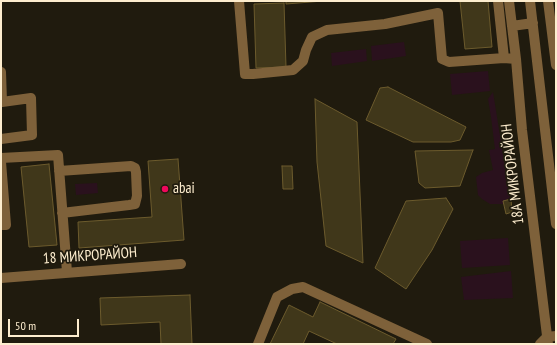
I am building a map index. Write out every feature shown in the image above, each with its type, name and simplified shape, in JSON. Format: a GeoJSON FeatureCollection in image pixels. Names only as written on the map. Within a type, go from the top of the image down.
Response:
{"type":"FeatureCollection","features":[{"type":"Feature","properties":{"kind":"street"},"geometry":{"type":"LineString","coordinates":[[239,1],[245,74],[293,70],[303,61],[312,37],[327,30],[385,24],[438,13],[442,59],[449,62],[504,58],[516,59]]}},
{"type":"Feature","properties":{"kind":"street"},"geometry":{"type":"LineString","coordinates":[[498,1],[504,58]]}},
{"type":"Feature","properties":{"kind":"street","name":"18А МИКРОРАЙОН"},"geometry":{"type":"LineString","coordinates":[[509,1],[522,130],[548,340]]}},
{"type":"Feature","properties":{"kind":"street"},"geometry":{"type":"LineString","coordinates":[[530,1],[556,224]]}},
{"type":"Feature","properties":{"kind":"street"},"geometry":{"type":"LineString","coordinates":[[548,1],[556,65]]}},
{"type":"Feature","properties":{"kind":"street"},"geometry":{"type":"LineString","coordinates":[[512,26],[533,23]]}},
{"type":"Feature","properties":{"kind":"street"},"geometry":{"type":"LineString","coordinates":[[1,72],[2,102],[31,98],[32,135],[1,138]]}},
{"type":"Feature","properties":{"kind":"street"},"geometry":{"type":"LineString","coordinates":[[546,129],[556,127]]}},
{"type":"Feature","properties":{"kind":"street"},"geometry":{"type":"LineString","coordinates":[[1,158],[58,155],[67,272]]}},
{"type":"Feature","properties":{"kind":"street"},"geometry":{"type":"LineString","coordinates":[[1,162],[6,225],[1,225]]}},
{"type":"Feature","properties":{"kind":"street"},"geometry":{"type":"LineString","coordinates":[[59,171],[131,166],[135,168],[136,172],[137,196],[134,204],[130,206],[62,213]]}},
{"type":"Feature","properties":{"kind":"street","name":"18 МИКРОРАЙОН"},"geometry":{"type":"LineString","coordinates":[[1,278],[181,264]]}},
{"type":"Feature","properties":{"kind":"street"},"geometry":{"type":"LineString","coordinates":[[258,344],[277,297],[292,289],[303,287],[427,344]]}},
{"type":"Feature","properties":{"kind":"shaded area"},"geometry":{"type":"Polygon","coordinates":[[[404,42],[406,56],[372,61],[371,46],[404,42]]]}},
{"type":"Feature","properties":{"kind":"shaded area"},"geometry":{"type":"Polygon","coordinates":[[[366,49],[367,61],[332,66],[331,53],[366,49]]]}},
{"type":"Feature","properties":{"kind":"shaded area"},"geometry":{"type":"Polygon","coordinates":[[[488,71],[490,91],[452,95],[450,74],[488,71]]]}},
{"type":"Feature","properties":{"kind":"shaded area"},"geometry":{"type":"Polygon","coordinates":[[[493,92],[510,198],[503,201],[504,204],[490,204],[482,199],[478,195],[476,177],[482,173],[493,170],[489,150],[495,149],[488,99],[493,92]]]}},
{"type":"Feature","properties":{"kind":"shaded area"},"geometry":{"type":"Polygon","coordinates":[[[97,183],[98,193],[76,195],[75,184],[97,183]]]}},
{"type":"Feature","properties":{"kind":"shaded area"},"geometry":{"type":"Polygon","coordinates":[[[508,238],[510,265],[462,268],[460,241],[508,238]]]}},
{"type":"Feature","properties":{"kind":"shaded area"},"geometry":{"type":"Polygon","coordinates":[[[511,271],[513,298],[464,300],[461,277],[511,271]]]}},
{"type":"Feature","properties":{"kind":"building"},"geometry":{"type":"Polygon","coordinates":[[[286,1],[323,1],[286,4],[286,1]]]}},
{"type":"Feature","properties":{"kind":"building"},"geometry":{"type":"Polygon","coordinates":[[[460,1],[488,1],[492,47],[465,49],[460,1]]]}},
{"type":"Feature","properties":{"kind":"building"},"geometry":{"type":"Polygon","coordinates":[[[284,3],[286,67],[256,68],[254,4],[284,3]]]}},
{"type":"Feature","properties":{"kind":"building"},"geometry":{"type":"Polygon","coordinates":[[[388,87],[466,127],[460,140],[451,142],[413,142],[366,120],[380,88],[388,87]]]}},
{"type":"Feature","properties":{"kind":"building"},"geometry":{"type":"Polygon","coordinates":[[[315,99],[357,122],[363,263],[326,246],[317,162],[315,99]]]}},
{"type":"Feature","properties":{"kind":"building"},"geometry":{"type":"Polygon","coordinates":[[[473,150],[460,186],[425,188],[419,183],[415,151],[473,150]]]}},
{"type":"Feature","properties":{"kind":"building","name":"abai"},"geometry":{"type":"Polygon","coordinates":[[[178,159],[184,240],[79,248],[78,222],[152,217],[148,161],[178,159]]]}},
{"type":"Feature","properties":{"kind":"building"},"geometry":{"type":"Polygon","coordinates":[[[49,164],[57,245],[29,247],[21,167],[49,164]]]}},
{"type":"Feature","properties":{"kind":"building"},"geometry":{"type":"Polygon","coordinates":[[[282,166],[292,166],[293,189],[283,189],[282,166]]]}},
{"type":"Feature","properties":{"kind":"building"},"geometry":{"type":"Polygon","coordinates":[[[446,198],[453,209],[432,250],[406,289],[375,268],[406,201],[446,198]]]}},
{"type":"Feature","properties":{"kind":"building"},"geometry":{"type":"Polygon","coordinates":[[[511,199],[512,212],[506,214],[503,201],[511,199]]]}},
{"type":"Feature","properties":{"kind":"building"},"geometry":{"type":"Polygon","coordinates":[[[190,295],[192,344],[161,344],[160,322],[101,325],[100,298],[190,295]]]}},
{"type":"Feature","properties":{"kind":"building"},"geometry":{"type":"Polygon","coordinates":[[[320,302],[396,339],[393,344],[337,344],[309,331],[303,344],[270,344],[289,305],[313,317],[320,302]]]}},
{"type":"Feature","properties":{"kind":"place","name":"abai"},"geometry":{"type":"Point","coordinates":[165,189]}}]}
